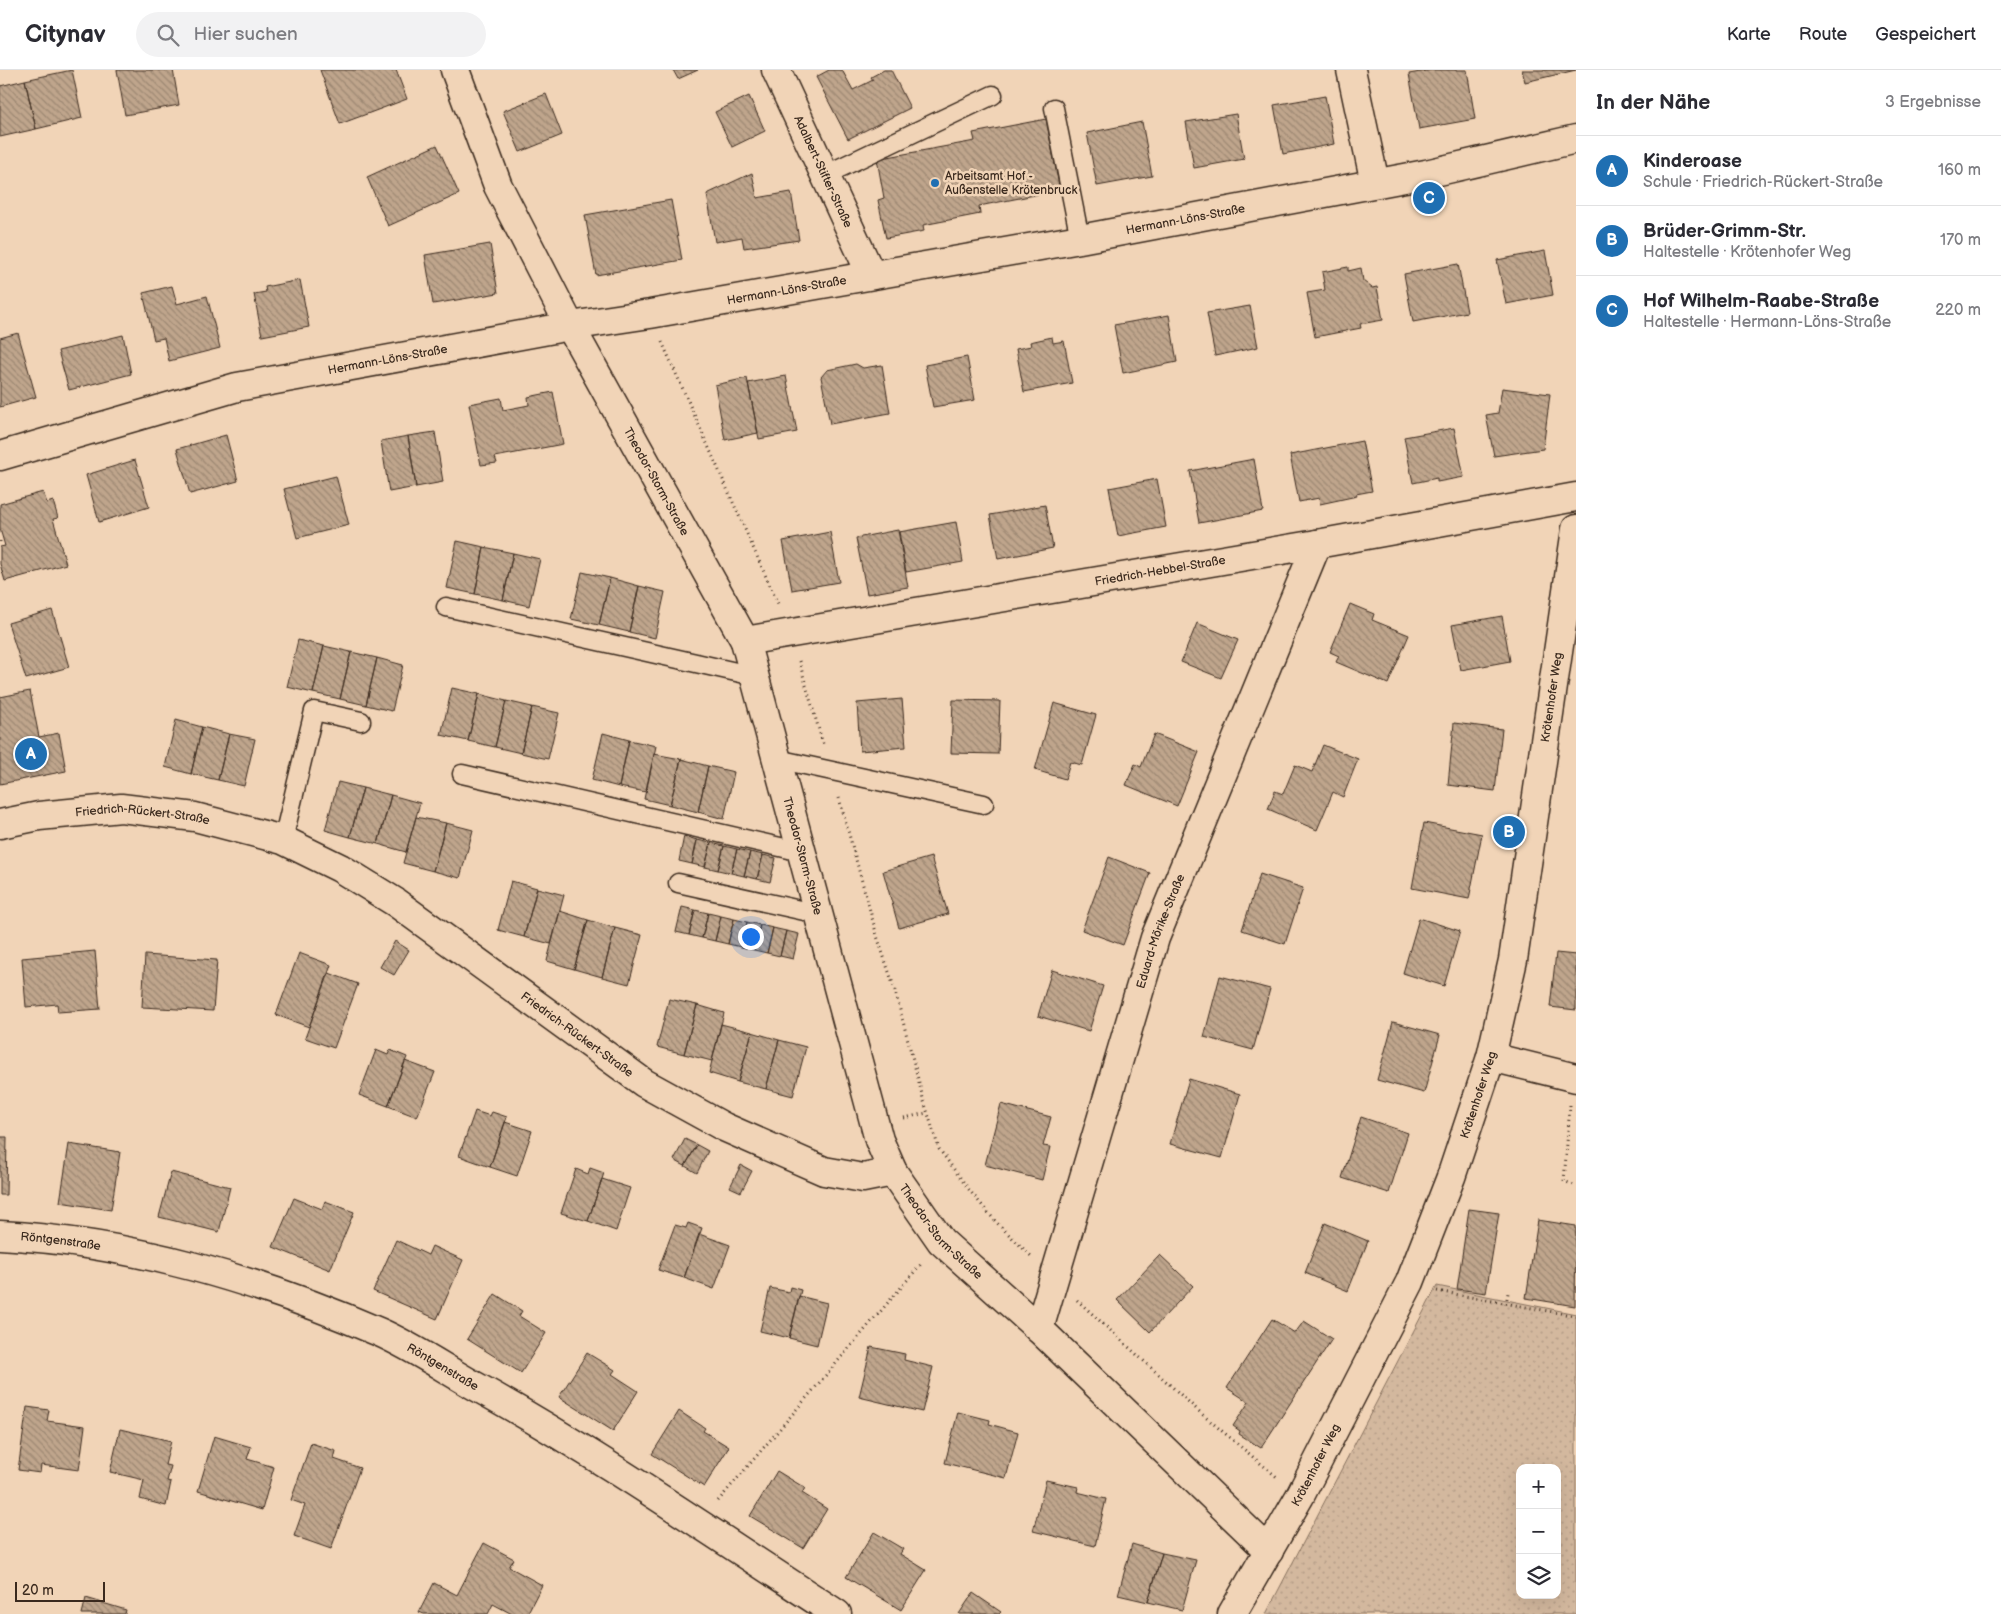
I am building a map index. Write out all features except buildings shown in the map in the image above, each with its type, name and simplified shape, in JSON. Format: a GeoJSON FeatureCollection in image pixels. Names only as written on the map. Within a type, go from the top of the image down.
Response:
{"type":"FeatureCollection","features":[{"type":"Feature","properties":{"kind":"street","name":"Theodor-Storm-Straße"},"geometry":{"type":"LineString","coordinates":[[455,70],[498,186],[570,326],[745,641],[879,1140],[893,1172],[941,1241],[1039,1329],[1269,1551]]}},
{"type":"Feature","properties":{"kind":"street","name":"Adalbert-Stifter-Straße"},"geometry":{"type":"LineString","coordinates":[[776,70],[872,274]]}},
{"type":"Feature","properties":{"kind":"street"},"geometry":{"type":"LineString","coordinates":[[1352,70],[1375,183]]}},
{"type":"Feature","properties":{"kind":"street","name":"Hermann-Löns-Straße"},"geometry":{"type":"LineString","coordinates":[[0,456],[237,387],[570,326],[650,314],[1080,239],[1426,174],[1576,139]]}},
{"type":"Feature","properties":{"kind":"street","name":"Friedrich-Hebbel-Straße"},"geometry":{"type":"LineString","coordinates":[[745,641],[1317,544],[1576,497]]}},
{"type":"Feature","properties":{"kind":"street","name":"Krötenhofer Weg"},"geometry":{"type":"LineString","coordinates":[[1232,1614],[1300,1496],[1410,1282],[1451,1177],[1491,1057],[1512,960],[1576,529]]}},
{"type":"Feature","properties":{"kind":"street","name":"Eduard-Mörike-Straße"},"geometry":{"type":"LineString","coordinates":[[1039,1329],[1155,938],[1317,544]]}},
{"type":"Feature","properties":{"kind":"street","name":"Friedrich-Rückert-Straße"},"geometry":{"type":"LineString","coordinates":[[0,824],[39,816],[121,808],[195,817],[283,840],[340,868],[395,902],[644,1083],[724,1127],[824,1171],[863,1178],[893,1172]]}},
{"type":"Feature","properties":{"kind":"street"},"geometry":{"type":"LineString","coordinates":[[1491,1057],[1574,1078]]}},
{"type":"Feature","properties":{"kind":"street","name":"Röntgenstraße"},"geometry":{"type":"LineString","coordinates":[[0,1236],[37,1237],[160,1257],[266,1287],[381,1333],[530,1416],[837,1614]]}},
{"type":"Feature","properties":{"kind":"lane"},"geometry":{"type":"LineString","coordinates":[[825,175],[993,95]]}},
{"type":"Feature","properties":{"kind":"lane"},"geometry":{"type":"LineString","coordinates":[[1054,108],[1080,239]]}},
{"type":"Feature","properties":{"kind":"lane"},"geometry":{"type":"LineString","coordinates":[[446,607],[754,676]]}},
{"type":"Feature","properties":{"kind":"lane"},"geometry":{"type":"LineString","coordinates":[[283,840],[314,711],[360,721]]}},
{"type":"Feature","properties":{"kind":"lane"},"geometry":{"type":"LineString","coordinates":[[777,759],[984,804]]}},
{"type":"Feature","properties":{"kind":"lane"},"geometry":{"type":"LineString","coordinates":[[462,774],[802,852]]}},
{"type":"Feature","properties":{"kind":"lane"},"geometry":{"type":"LineString","coordinates":[[678,883],[818,914]]}},
{"type":"Feature","properties":{"kind":"path"},"geometry":{"type":"LineString","coordinates":[[650,314],[791,633],[939,1149],[996,1222],[1053,1279],[1203,1415],[1300,1496]]}},
{"type":"Feature","properties":{"kind":"path"},"geometry":{"type":"LineString","coordinates":[[1574,1078],[1564,1181],[1576,1186]]}},
{"type":"Feature","properties":{"kind":"path"},"geometry":{"type":"LineString","coordinates":[[698,1524],[941,1241]]}},
{"type":"Feature","properties":{"kind":"path"},"geometry":{"type":"LineString","coordinates":[[1410,1282],[1444,1293],[1576,1316]]}},
{"type":"Feature","properties":{"kind":"path"},"geometry":{"type":"LineString","coordinates":[[1506,1304],[1508,1293]]}},
{"type":"Feature","properties":{"kind":"shaded area"},"geometry":{"type":"Polygon","coordinates":[[[1437,1286],[1576,1314],[1576,1614],[1266,1614],[1437,1286]]]}},
{"type":"Feature","properties":{"kind":"place","name":"Arbeitsamt Hof - Außenstelle Krötenbruck"},"geometry":{"type":"Point","coordinates":[935,183]}},
{"type":"Feature","properties":{"kind":"place","name":"Hof Wilhelm-Raabe-Straße"},"geometry":{"type":"Point","coordinates":[1429,198]}},
{"type":"Feature","properties":{"kind":"place","name":"Kinderoase"},"geometry":{"type":"Point","coordinates":[31,754]}},
{"type":"Feature","properties":{"kind":"place","name":"Brüder-Grimm-Str."},"geometry":{"type":"Point","coordinates":[1509,832]}}]}
